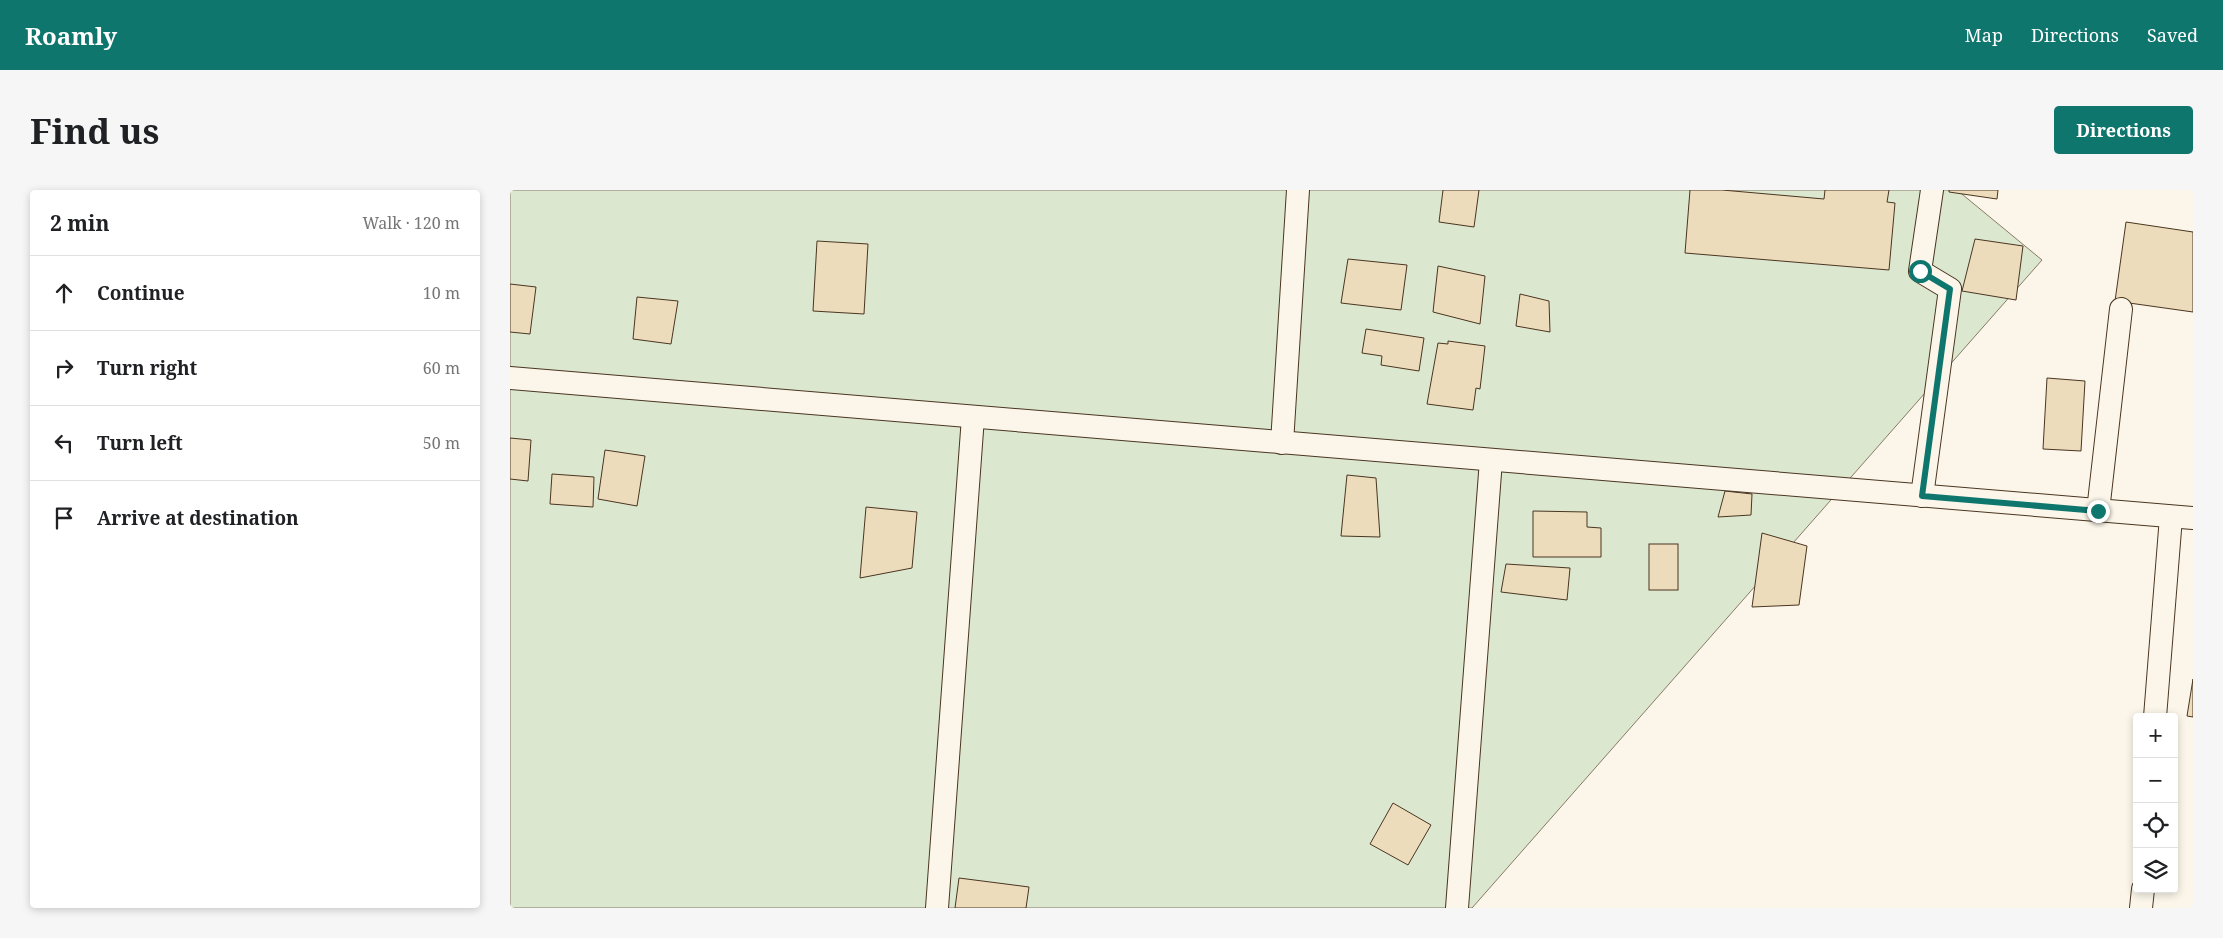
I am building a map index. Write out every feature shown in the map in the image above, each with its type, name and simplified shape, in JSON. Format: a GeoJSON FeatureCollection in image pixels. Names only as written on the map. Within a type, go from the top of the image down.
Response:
{"type":"FeatureCollection","features":[{"type":"Feature","properties":{"kind":"street"},"geometry":{"type":"LineString","coordinates":[[1282,443],[1298,190]]}},
{"type":"Feature","properties":{"kind":"street"},"geometry":{"type":"LineString","coordinates":[[1922,496],[1950,289],[1920,271],[1932,190]]}},
{"type":"Feature","properties":{"kind":"street"},"geometry":{"type":"LineString","coordinates":[[2098,511],[2121,310]]}},
{"type":"Feature","properties":{"kind":"street"},"geometry":{"type":"LineString","coordinates":[[510,378],[2182,518],[2157,713]]}},
{"type":"Feature","properties":{"kind":"street"},"geometry":{"type":"LineString","coordinates":[[937,908],[973,417]]}},
{"type":"Feature","properties":{"kind":"street"},"geometry":{"type":"LineString","coordinates":[[1457,908],[1491,460]]}},
{"type":"Feature","properties":{"kind":"street"},"geometry":{"type":"LineString","coordinates":[[2141,908],[2143,893]]}},
{"type":"Feature","properties":{"kind":"green space"},"geometry":{"type":"Polygon","coordinates":[[[510,190],[1957,190],[2042,260],[1472,908],[510,908],[510,190]]]}},
{"type":"Feature","properties":{"kind":"building"},"geometry":{"type":"Polygon","coordinates":[[[1443,190],[1479,190],[1474,227],[1439,222],[1443,190]]]}},
{"type":"Feature","properties":{"kind":"building"},"geometry":{"type":"Polygon","coordinates":[[[1690,190],[1722,190],[1824,199],[1825,190],[1889,190],[1887,202],[1895,203],[1889,270],[1685,253],[1690,190]]]}},
{"type":"Feature","properties":{"kind":"building"},"geometry":{"type":"Polygon","coordinates":[[[1949,190],[1998,190],[1997,199],[1949,192],[1949,190]]]}},
{"type":"Feature","properties":{"kind":"building"},"geometry":{"type":"Polygon","coordinates":[[[2126,222],[2193,232],[2193,312],[2115,301],[2126,222]]]}},
{"type":"Feature","properties":{"kind":"building"},"geometry":{"type":"Polygon","coordinates":[[[1975,239],[2023,246],[2016,300],[1962,291],[1975,239]]]}},
{"type":"Feature","properties":{"kind":"building"},"geometry":{"type":"Polygon","coordinates":[[[817,241],[868,244],[864,314],[813,311],[817,241]]]}},
{"type":"Feature","properties":{"kind":"building"},"geometry":{"type":"Polygon","coordinates":[[[1348,259],[1407,265],[1401,310],[1341,303],[1348,259]]]}},
{"type":"Feature","properties":{"kind":"building"},"geometry":{"type":"Polygon","coordinates":[[[1438,266],[1485,276],[1480,324],[1433,312],[1438,266]]]}},
{"type":"Feature","properties":{"kind":"building"},"geometry":{"type":"Polygon","coordinates":[[[510,284],[536,287],[530,334],[510,332],[510,284]]]}},
{"type":"Feature","properties":{"kind":"building"},"geometry":{"type":"Polygon","coordinates":[[[1520,294],[1549,301],[1550,332],[1516,326],[1520,294]]]}},
{"type":"Feature","properties":{"kind":"building"},"geometry":{"type":"Polygon","coordinates":[[[637,297],[678,301],[671,344],[633,339],[637,297]]]}},
{"type":"Feature","properties":{"kind":"building"},"geometry":{"type":"Polygon","coordinates":[[[1366,329],[1424,338],[1419,371],[1381,365],[1382,356],[1362,353],[1366,329]]]}},
{"type":"Feature","properties":{"kind":"building"},"geometry":{"type":"Polygon","coordinates":[[[1448,341],[1485,346],[1480,389],[1476,388],[1473,410],[1427,404],[1438,343],[1448,344],[1448,341]]]}},
{"type":"Feature","properties":{"kind":"building"},"geometry":{"type":"Polygon","coordinates":[[[2047,378],[2085,381],[2081,451],[2043,449],[2047,378]]]}},
{"type":"Feature","properties":{"kind":"building"},"geometry":{"type":"Polygon","coordinates":[[[510,438],[531,440],[528,481],[510,479],[510,438]]]}},
{"type":"Feature","properties":{"kind":"building"},"geometry":{"type":"Polygon","coordinates":[[[605,450],[645,456],[637,506],[598,499],[605,450]]]}},
{"type":"Feature","properties":{"kind":"building"},"geometry":{"type":"Polygon","coordinates":[[[552,474],[594,477],[593,507],[550,504],[552,474]]]}},
{"type":"Feature","properties":{"kind":"building"},"geometry":{"type":"Polygon","coordinates":[[[1347,475],[1376,478],[1380,537],[1341,536],[1347,475]]]}},
{"type":"Feature","properties":{"kind":"building"},"geometry":{"type":"Polygon","coordinates":[[[1725,491],[1752,494],[1751,515],[1718,517],[1725,491]]]}},
{"type":"Feature","properties":{"kind":"building"},"geometry":{"type":"Polygon","coordinates":[[[866,507],[917,512],[912,568],[860,578],[866,507]]]}},
{"type":"Feature","properties":{"kind":"building"},"geometry":{"type":"Polygon","coordinates":[[[1533,511],[1587,512],[1587,527],[1601,528],[1601,557],[1533,557],[1533,511]]]}},
{"type":"Feature","properties":{"kind":"building"},"geometry":{"type":"Polygon","coordinates":[[[1762,533],[1807,546],[1799,605],[1752,607],[1762,533]]]}},
{"type":"Feature","properties":{"kind":"building"},"geometry":{"type":"Polygon","coordinates":[[[1649,544],[1678,544],[1678,590],[1649,590],[1649,544]]]}},
{"type":"Feature","properties":{"kind":"building"},"geometry":{"type":"Polygon","coordinates":[[[1506,564],[1570,568],[1567,600],[1501,592],[1506,564]]]}},
{"type":"Feature","properties":{"kind":"building"},"geometry":{"type":"Polygon","coordinates":[[[2193,679],[2193,717],[2187,716],[2193,679]]]}},
{"type":"Feature","properties":{"kind":"building"},"geometry":{"type":"Polygon","coordinates":[[[1393,803],[1431,825],[1408,865],[1370,844],[1393,803]]]}},
{"type":"Feature","properties":{"kind":"building"},"geometry":{"type":"Polygon","coordinates":[[[959,878],[1029,887],[1026,908],[955,908],[959,878]]]}},
{"type":"Feature","properties":{"kind":"route"},"geometry":{"type":"LineString","coordinates":[[1920,271],[1950,289],[1922,496],[2098,511]]}}]}
